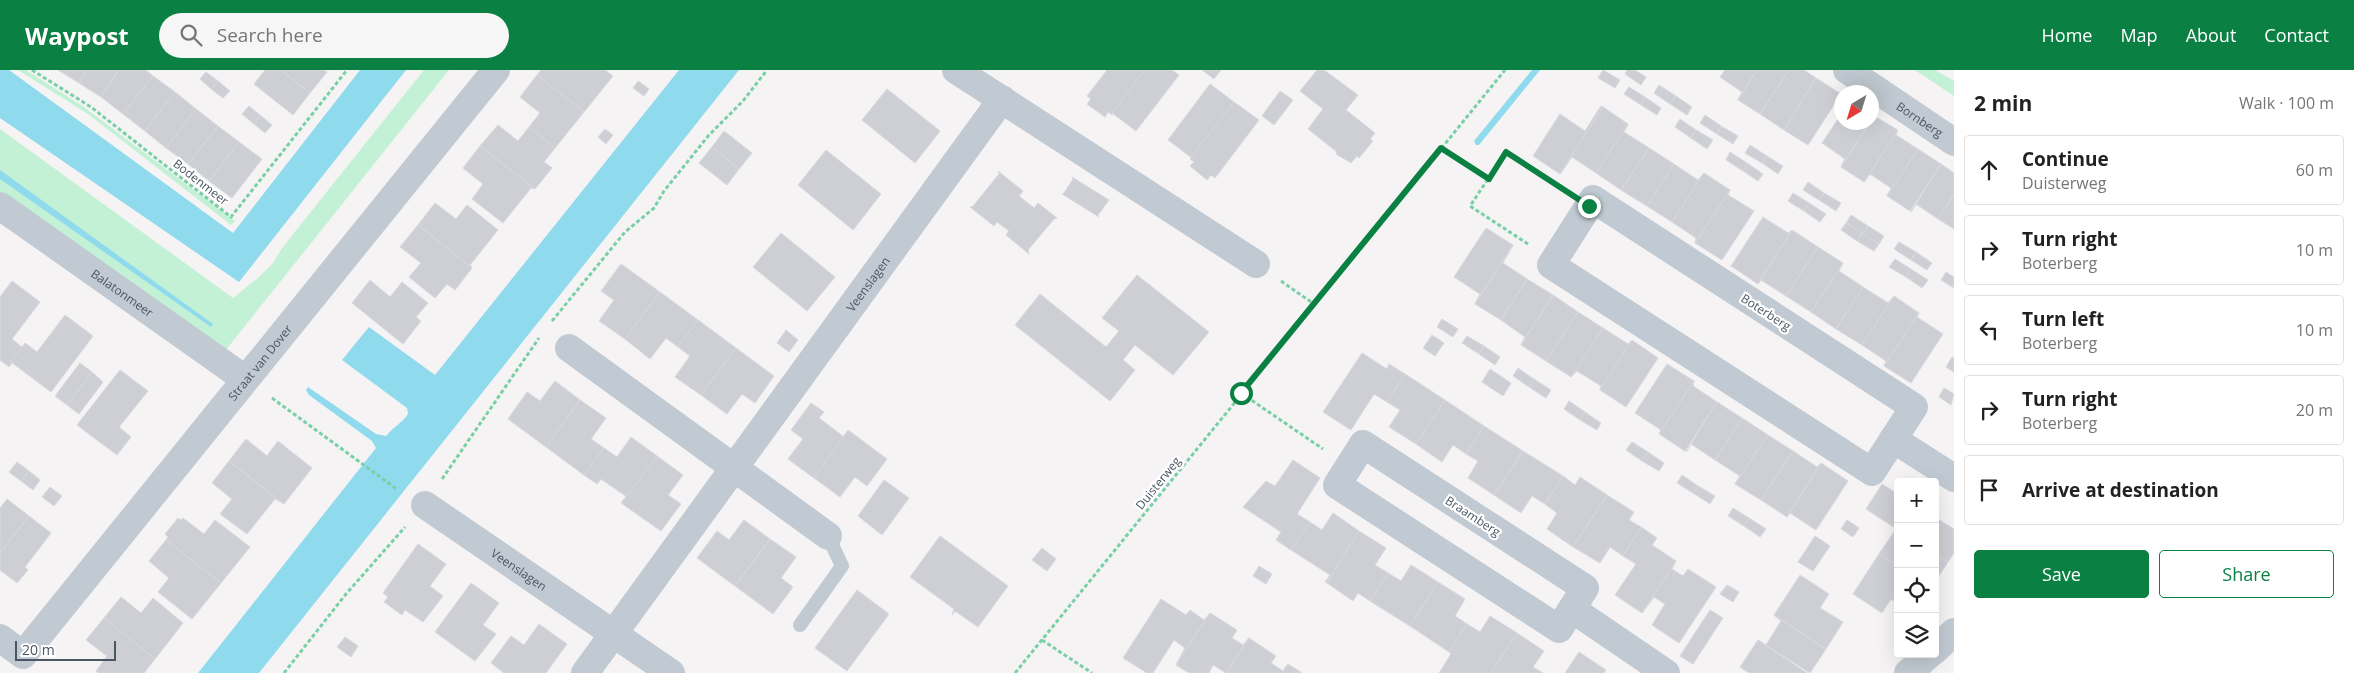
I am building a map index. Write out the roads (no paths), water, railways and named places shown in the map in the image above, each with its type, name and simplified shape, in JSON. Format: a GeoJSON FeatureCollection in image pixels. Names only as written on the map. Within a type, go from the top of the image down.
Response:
{"type":"FeatureCollection","features":[{"type":"Feature","properties":{"kind":"street","name":"Straat van Dover"},"geometry":{"type":"LineString","coordinates":[[0,638],[23,655],[496,70]]}},
{"type":"Feature","properties":{"kind":"street"},"geometry":{"type":"LineString","coordinates":[[956,70],[1256,264]]}},
{"type":"Feature","properties":{"kind":"street","name":"Bornberg"},"geometry":{"type":"LineString","coordinates":[[1857,73],[1954,142]]}},
{"type":"Feature","properties":{"kind":"street","name":"Veenslagen"},"geometry":{"type":"LineString","coordinates":[[585,673],[1002,99]]}},
{"type":"Feature","properties":{"kind":"street","name":"Boterberg"},"geometry":{"type":"LineString","coordinates":[[1593,200],[1914,407],[1893,439],[1872,472],[1551,265],[1593,200]]}},
{"type":"Feature","properties":{"kind":"street","name":"Balatonmeer"},"geometry":{"type":"LineString","coordinates":[[0,206],[245,379]]}},
{"type":"Feature","properties":{"kind":"street"},"geometry":{"type":"LineString","coordinates":[[569,348],[828,536]]}},
{"type":"Feature","properties":{"kind":"street"},"geometry":{"type":"LineString","coordinates":[[1893,439],[1954,478]]}},
{"type":"Feature","properties":{"kind":"street","name":"Braamberg"},"geometry":{"type":"LineString","coordinates":[[1363,444],[1585,588],[1572,609],[1559,629],[1337,485],[1363,444]]}},
{"type":"Feature","properties":{"kind":"street","name":"Veenslagen"},"geometry":{"type":"LineString","coordinates":[[424,505],[615,633],[671,673]]}},
{"type":"Feature","properties":{"kind":"street"},"geometry":{"type":"LineString","coordinates":[[1572,609],[1666,673]]}},
{"type":"Feature","properties":{"kind":"street"},"geometry":{"type":"LineString","coordinates":[[1939,646],[1954,632]]}},
{"type":"Feature","properties":{"kind":"street"},"geometry":{"type":"LineString","coordinates":[[1908,673],[1925,658]]}},
{"type":"Feature","properties":{"kind":"lane"},"geometry":{"type":"LineString","coordinates":[[800,625],[842,566],[828,536]]}},
{"type":"Feature","properties":{"kind":"water"},"geometry":{"type":"Polygon","coordinates":[[[0,70],[9,70],[233,233],[360,70],[406,70],[239,282],[0,118],[0,70]]]}},
{"type":"Feature","properties":{"kind":"water"},"geometry":{"type":"Polygon","coordinates":[[[679,70],[739,70],[259,673],[198,673],[376,448],[372,441],[309,395],[306,390],[308,387],[376,434],[386,436],[408,414],[407,408],[342,360],[369,327],[435,375],[679,70]]]}},
{"type":"Feature","properties":{"kind":"water"},"geometry":{"type":"Polygon","coordinates":[[[1532,70],[1540,70],[1479,145],[1476,145],[1474,141],[1532,70]]]}},
{"type":"Feature","properties":{"kind":"water"},"geometry":{"type":"Polygon","coordinates":[[[0,170],[213,324],[211,327],[0,179],[0,170]]]}}]}
